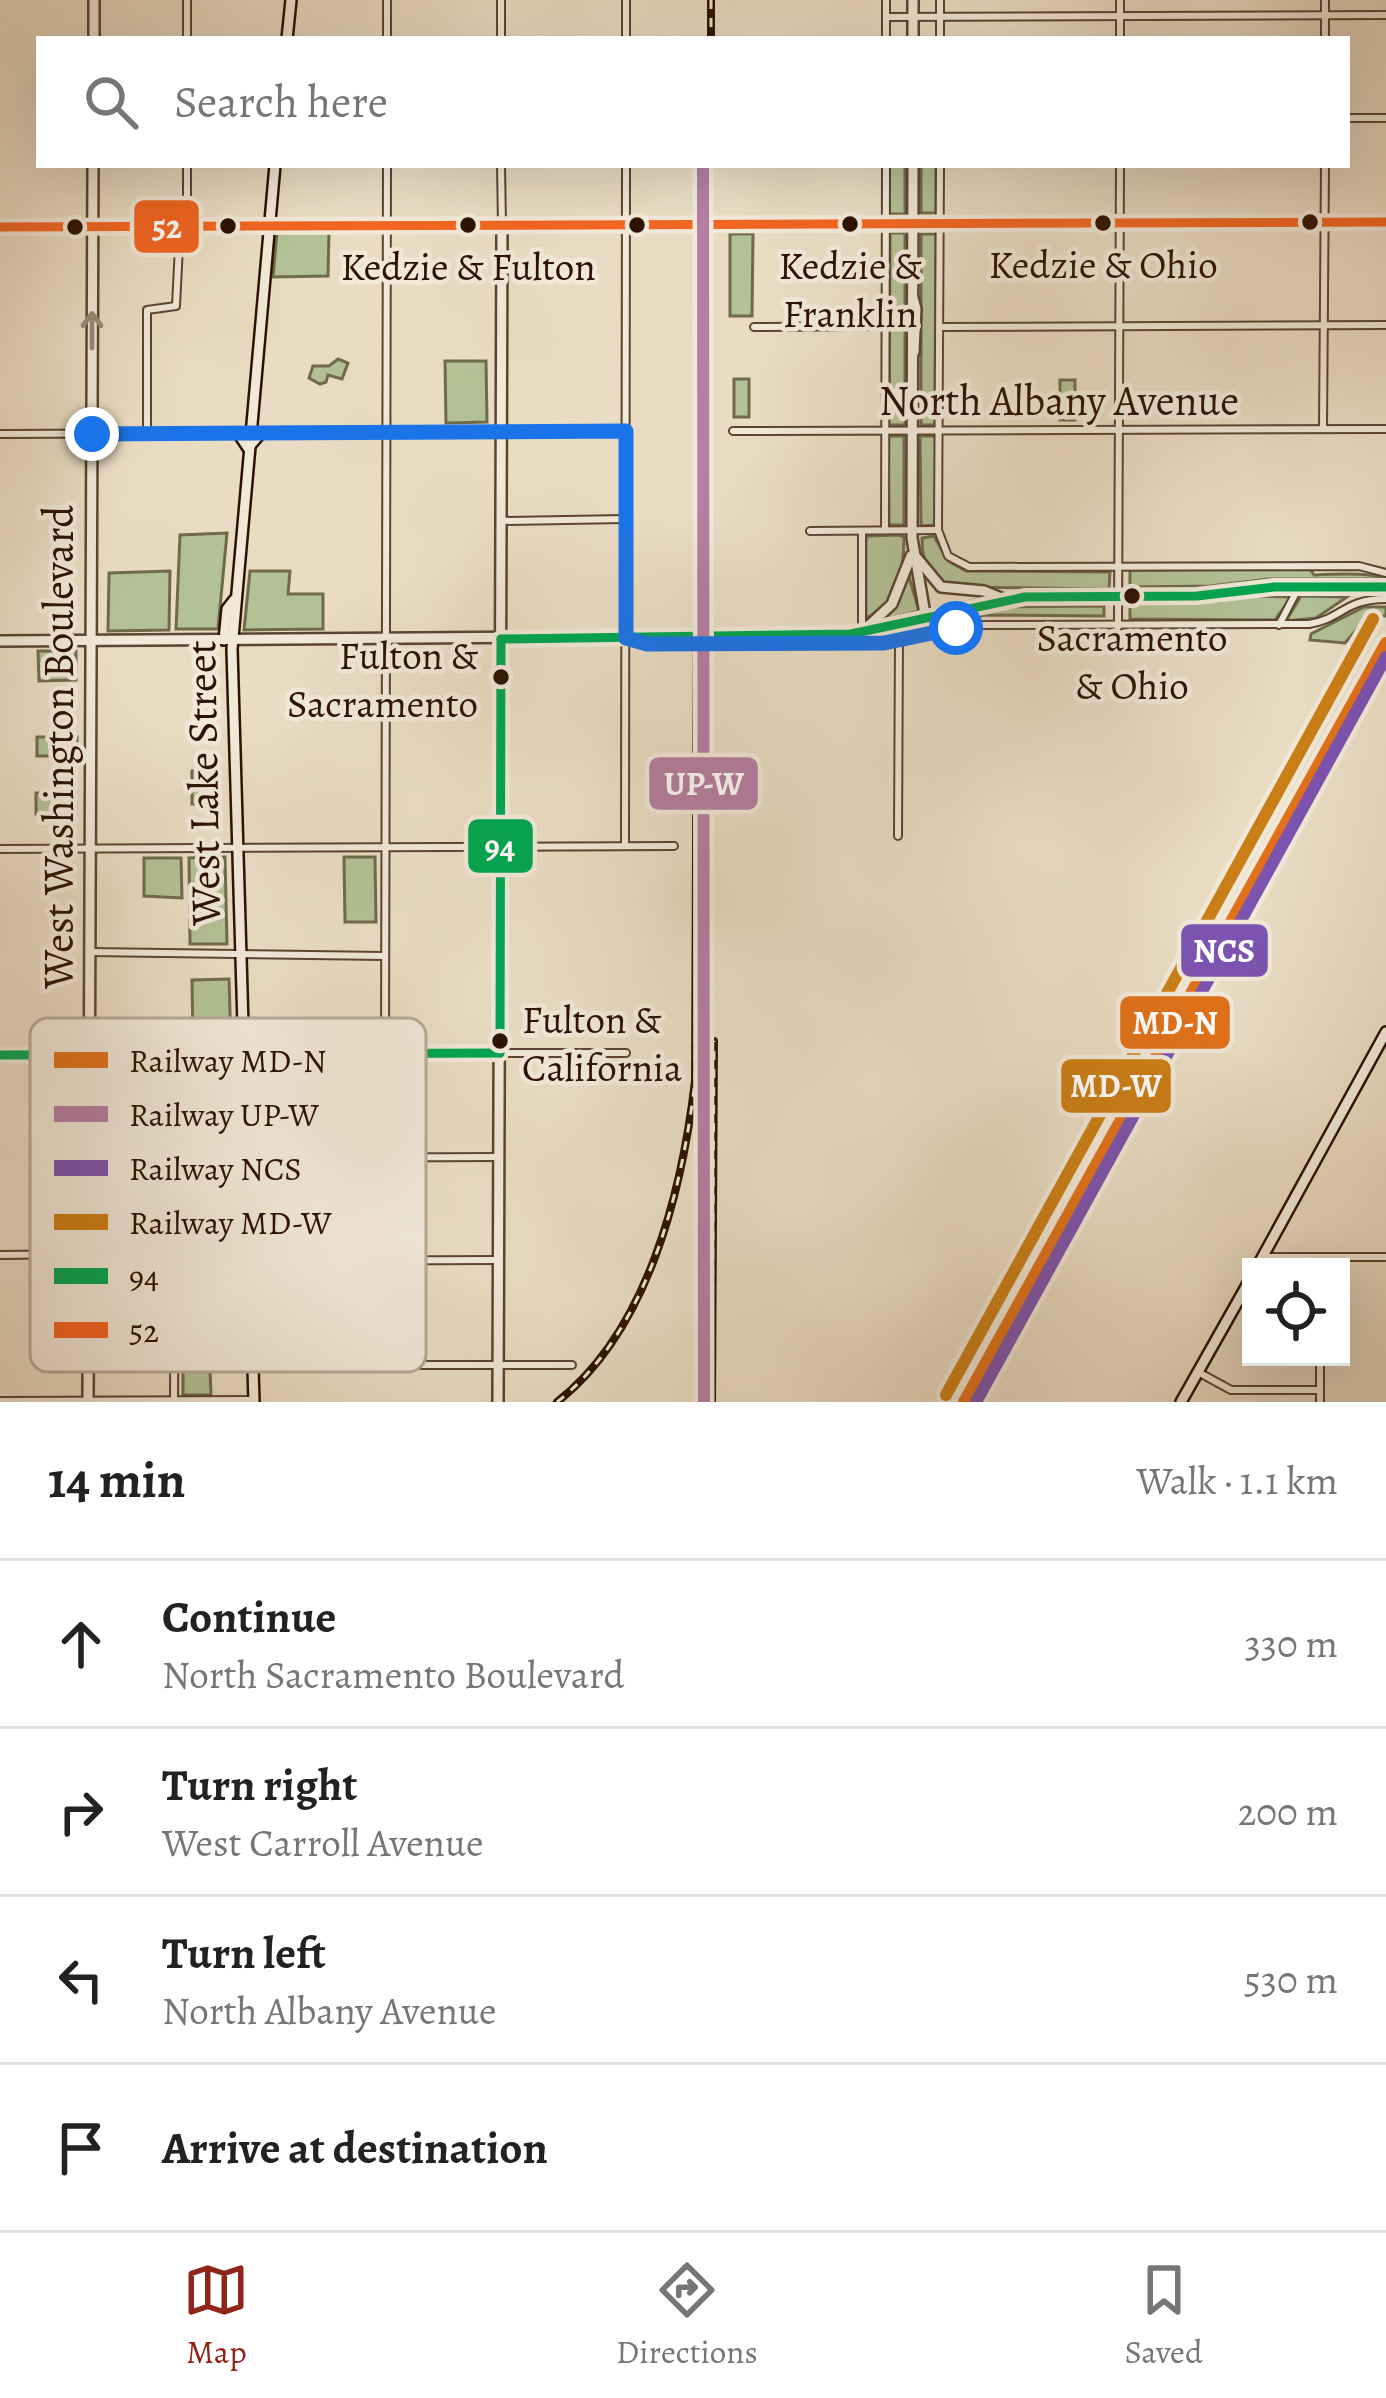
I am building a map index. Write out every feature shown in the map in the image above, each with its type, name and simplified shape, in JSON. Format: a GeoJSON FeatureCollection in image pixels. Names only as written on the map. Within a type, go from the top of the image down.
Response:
{"type":"FeatureCollection","features":[{"type":"Feature","properties":{"kind":"street"},"geometry":{"type":"LineString","coordinates":[[94,0],[94,36]]}},
{"type":"Feature","properties":{"kind":"street"},"geometry":{"type":"LineString","coordinates":[[187,0],[187,36]]}},
{"type":"Feature","properties":{"kind":"street"},"geometry":{"type":"LineString","coordinates":[[287,36],[291,0]]}},
{"type":"Feature","properties":{"kind":"street"},"geometry":{"type":"LineString","coordinates":[[387,0],[387,36]]}},
{"type":"Feature","properties":{"kind":"street"},"geometry":{"type":"LineString","coordinates":[[501,0],[501,36]]}},
{"type":"Feature","properties":{"kind":"street"},"geometry":{"type":"LineString","coordinates":[[626,0],[626,36]]}},
{"type":"Feature","properties":{"kind":"street"},"geometry":{"type":"LineString","coordinates":[[886,0],[886,36]]}},
{"type":"Feature","properties":{"kind":"street"},"geometry":{"type":"LineString","coordinates":[[913,0],[913,36]]}},
{"type":"Feature","properties":{"kind":"street"},"geometry":{"type":"LineString","coordinates":[[940,0],[940,36]]}},
{"type":"Feature","properties":{"kind":"street"},"geometry":{"type":"LineString","coordinates":[[1120,0],[1120,36]]}},
{"type":"Feature","properties":{"kind":"street"},"geometry":{"type":"LineString","coordinates":[[1325,0],[1325,36]]}},
{"type":"Feature","properties":{"kind":"street"},"geometry":{"type":"LineString","coordinates":[[886,17],[1386,16]]}},
{"type":"Feature","properties":{"kind":"street"},"geometry":{"type":"LineString","coordinates":[[1350,118],[1386,118]]}},
{"type":"Feature","properties":{"kind":"street","name":"West Washington Boulevard"},"geometry":{"type":"LineString","coordinates":[[90,1018],[93,168]]}},
{"type":"Feature","properties":{"kind":"street"},"geometry":{"type":"LineString","coordinates":[[147,434],[147,310],[176,307],[187,168]]}},
{"type":"Feature","properties":{"kind":"street","name":"West Lake Street"},"geometry":{"type":"LineString","coordinates":[[242,1018],[231,640],[275,168]]}},
{"type":"Feature","properties":{"kind":"street"},"geometry":{"type":"LineString","coordinates":[[385,1018],[387,168]]}},
{"type":"Feature","properties":{"kind":"street"},"geometry":{"type":"LineString","coordinates":[[498,1402],[501,168]]}},
{"type":"Feature","properties":{"kind":"street"},"geometry":{"type":"LineString","coordinates":[[625,846],[630,638],[626,168]]}},
{"type":"Feature","properties":{"kind":"street"},"geometry":{"type":"LineString","coordinates":[[885,530],[886,168]]}},
{"type":"Feature","properties":{"kind":"street"},"geometry":{"type":"LineString","coordinates":[[913,168],[912,530],[926,620]]}},
{"type":"Feature","properties":{"kind":"street"},"geometry":{"type":"LineString","coordinates":[[940,168],[938,530],[948,556],[969,567],[1359,566],[1386,573]]}},
{"type":"Feature","properties":{"kind":"street"},"geometry":{"type":"LineString","coordinates":[[1118,627],[1120,168]]}},
{"type":"Feature","properties":{"kind":"street"},"geometry":{"type":"LineString","coordinates":[[1322,428],[1324,168]]}},
{"type":"Feature","properties":{"kind":"street"},"geometry":{"type":"LineString","coordinates":[[0,227],[1386,222]]}},
{"type":"Feature","properties":{"kind":"street"},"geometry":{"type":"LineString","coordinates":[[939,327],[1386,325]]}},
{"type":"Feature","properties":{"kind":"street"},"geometry":{"type":"LineString","coordinates":[[754,328],[885,326]]}},
{"type":"Feature","properties":{"kind":"street","name":"North Albany Avenue"},"geometry":{"type":"LineString","coordinates":[[733,430],[1386,428]]}},
{"type":"Feature","properties":{"kind":"street"},"geometry":{"type":"LineString","coordinates":[[0,434],[626,431]]}},
{"type":"Feature","properties":{"kind":"street"},"geometry":{"type":"LineString","coordinates":[[501,521],[626,519]]}},
{"type":"Feature","properties":{"kind":"street"},"geometry":{"type":"LineString","coordinates":[[810,531],[938,530]]}},
{"type":"Feature","properties":{"kind":"street"},"geometry":{"type":"LineString","coordinates":[[862,531],[862,638]]}},
{"type":"Feature","properties":{"kind":"street"},"geometry":{"type":"LineString","coordinates":[[913,551],[941,587],[984,591],[1003,599]]}},
{"type":"Feature","properties":{"kind":"street"},"geometry":{"type":"LineString","coordinates":[[862,638],[892,604],[913,551]]}},
{"type":"Feature","properties":{"kind":"street"},"geometry":{"type":"LineString","coordinates":[[1279,625],[1299,587]]}},
{"type":"Feature","properties":{"kind":"street"},"geometry":{"type":"LineString","coordinates":[[862,638],[1003,599],[1386,587]]}},
{"type":"Feature","properties":{"kind":"street"},"geometry":{"type":"LineString","coordinates":[[0,640],[898,641],[980,625],[1319,622],[1351,602],[1386,599]]}},
{"type":"Feature","properties":{"kind":"street"},"geometry":{"type":"LineString","coordinates":[[231,640],[227,609],[234,600]]}},
{"type":"Feature","properties":{"kind":"street"},"geometry":{"type":"LineString","coordinates":[[898,641],[898,836]]}},
{"type":"Feature","properties":{"kind":"street"},"geometry":{"type":"LineString","coordinates":[[0,848],[674,846]]}},
{"type":"Feature","properties":{"kind":"street"},"geometry":{"type":"LineString","coordinates":[[90,952],[386,956]]}},
{"type":"Feature","properties":{"kind":"street"},"geometry":{"type":"LineString","coordinates":[[1262,1258],[1381,1050],[1386,1032]]}},
{"type":"Feature","properties":{"kind":"street"},"geometry":{"type":"LineString","coordinates":[[426,1054],[626,1052]]}},
{"type":"Feature","properties":{"kind":"street"},"geometry":{"type":"LineString","coordinates":[[0,1055],[30,1055]]}},
{"type":"Feature","properties":{"kind":"street"},"geometry":{"type":"LineString","coordinates":[[426,1157],[500,1157]]}},
{"type":"Feature","properties":{"kind":"street"},"geometry":{"type":"LineString","coordinates":[[0,1255],[30,1255]]}},
{"type":"Feature","properties":{"kind":"street"},"geometry":{"type":"LineString","coordinates":[[1350,1260],[1386,1257]]}},
{"type":"Feature","properties":{"kind":"street"},"geometry":{"type":"LineString","coordinates":[[426,1261],[499,1260]]}},
{"type":"Feature","properties":{"kind":"street"},"geometry":{"type":"LineString","coordinates":[[1181,1402],[1242,1294]]}},
{"type":"Feature","properties":{"kind":"street"},"geometry":{"type":"LineString","coordinates":[[426,1365],[572,1365]]}},
{"type":"Feature","properties":{"kind":"street"},"geometry":{"type":"LineString","coordinates":[[1320,1366],[1320,1402]]}},
{"type":"Feature","properties":{"kind":"street"},"geometry":{"type":"LineString","coordinates":[[1198,1372],[1231,1390],[1320,1390]]}},
{"type":"Feature","properties":{"kind":"street"},"geometry":{"type":"LineString","coordinates":[[0,1401],[254,1401]]}},
{"type":"Feature","properties":{"kind":"green space"},"geometry":{"type":"Polygon","coordinates":[[[889,168],[905,168],[905,214],[889,214],[889,168]]]}},
{"type":"Feature","properties":{"kind":"green space"},"geometry":{"type":"Polygon","coordinates":[[[921,168],[936,168],[936,213],[921,213],[921,168]]]}},
{"type":"Feature","properties":{"kind":"green space"},"geometry":{"type":"Polygon","coordinates":[[[277,231],[329,232],[328,276],[273,277],[277,231]]]}},
{"type":"Feature","properties":{"kind":"green space"},"geometry":{"type":"Polygon","coordinates":[[[890,233],[905,233],[905,425],[889,425],[890,233]]]}},
{"type":"Feature","properties":{"kind":"green space"},"geometry":{"type":"Polygon","coordinates":[[[730,234],[753,234],[752,316],[730,316],[730,234]]]}},
{"type":"Feature","properties":{"kind":"green space"},"geometry":{"type":"Polygon","coordinates":[[[921,234],[936,234],[935,425],[921,425],[921,234]]]}},
{"type":"Feature","properties":{"kind":"green space"},"geometry":{"type":"Polygon","coordinates":[[[338,359],[348,363],[342,379],[328,375],[320,384],[309,378],[313,366],[329,366],[338,359]]]}},
{"type":"Feature","properties":{"kind":"green space"},"geometry":{"type":"Polygon","coordinates":[[[445,361],[486,361],[487,422],[446,423],[445,361]]]}},
{"type":"Feature","properties":{"kind":"green space"},"geometry":{"type":"Polygon","coordinates":[[[734,379],[749,379],[749,417],[734,417],[734,379]]]}},
{"type":"Feature","properties":{"kind":"green space"},"geometry":{"type":"Polygon","coordinates":[[[1060,380],[1075,380],[1075,420],[1060,420],[1060,380]]]}},
{"type":"Feature","properties":{"kind":"green space"},"geometry":{"type":"Polygon","coordinates":[[[888,436],[904,436],[904,525],[889,525],[888,436]]]}},
{"type":"Feature","properties":{"kind":"green space"},"geometry":{"type":"Polygon","coordinates":[[[920,436],[936,436],[935,525],[921,526],[920,436]]]}},
{"type":"Feature","properties":{"kind":"green space"},"geometry":{"type":"Polygon","coordinates":[[[227,533],[218,629],[176,629],[180,535],[227,533]]]}},
{"type":"Feature","properties":{"kind":"green space"},"geometry":{"type":"Polygon","coordinates":[[[866,536],[904,537],[904,549],[897,584],[886,604],[866,618],[866,536]]]}},
{"type":"Feature","properties":{"kind":"green space"},"geometry":{"type":"Polygon","coordinates":[[[934,536],[948,561],[966,571],[1110,572],[1109,589],[951,587],[931,573],[925,561],[922,538],[934,536]]]}},
{"type":"Feature","properties":{"kind":"green space"},"geometry":{"type":"Polygon","coordinates":[[[1310,569],[1314,575],[1364,574],[1386,579],[1269,579],[1130,587],[1130,570],[1310,569]]]}},
{"type":"Feature","properties":{"kind":"green space"},"geometry":{"type":"Polygon","coordinates":[[[170,571],[169,630],[108,631],[109,573],[170,571]]]}},
{"type":"Feature","properties":{"kind":"green space"},"geometry":{"type":"Polygon","coordinates":[[[250,571],[290,571],[288,594],[323,594],[323,629],[244,630],[250,571]]]}},
{"type":"Feature","properties":{"kind":"green space"},"geometry":{"type":"Polygon","coordinates":[[[908,573],[919,611],[881,621],[897,603],[908,573]]]}},
{"type":"Feature","properties":{"kind":"green space"},"geometry":{"type":"Polygon","coordinates":[[[1301,596],[1347,597],[1316,618],[1286,621],[1301,596]]]}},
{"type":"Feature","properties":{"kind":"green space"},"geometry":{"type":"Polygon","coordinates":[[[1291,597],[1275,620],[1130,619],[1130,605],[1291,597]]]}},
{"type":"Feature","properties":{"kind":"green space"},"geometry":{"type":"Polygon","coordinates":[[[1104,606],[1104,616],[984,615],[936,626],[999,607],[1104,606]]]}},
{"type":"Feature","properties":{"kind":"green space"},"geometry":{"type":"Polygon","coordinates":[[[1364,607],[1386,607],[1386,616],[1369,615],[1345,643],[1310,640],[1311,634],[1364,607]]]}},
{"type":"Feature","properties":{"kind":"green space"},"geometry":{"type":"Polygon","coordinates":[[[38,651],[76,651],[76,680],[39,681],[38,651]]]}},
{"type":"Feature","properties":{"kind":"green space"},"geometry":{"type":"Polygon","coordinates":[[[37,737],[77,737],[77,756],[37,756],[37,737]]]}},
{"type":"Feature","properties":{"kind":"green space"},"geometry":{"type":"Polygon","coordinates":[[[192,771],[215,772],[214,804],[192,804],[192,771]]]}},
{"type":"Feature","properties":{"kind":"green space"},"geometry":{"type":"Polygon","coordinates":[[[76,792],[76,814],[36,814],[36,793],[76,792]]]}},
{"type":"Feature","properties":{"kind":"green space"},"geometry":{"type":"Polygon","coordinates":[[[225,857],[227,944],[190,944],[189,858],[225,857]]]}},
{"type":"Feature","properties":{"kind":"green space"},"geometry":{"type":"Polygon","coordinates":[[[344,857],[375,857],[376,922],[345,922],[344,857]]]}},
{"type":"Feature","properties":{"kind":"green space"},"geometry":{"type":"Polygon","coordinates":[[[144,858],[181,858],[182,898],[144,896],[144,858]]]}},
{"type":"Feature","properties":{"kind":"green space"},"geometry":{"type":"Polygon","coordinates":[[[229,979],[230,1018],[193,1018],[192,980],[229,979]]]}},
{"type":"Feature","properties":{"kind":"green space"},"geometry":{"type":"Polygon","coordinates":[[[183,1372],[210,1372],[211,1395],[183,1395],[183,1372]]]}},
{"type":"Feature","properties":{"kind":"railway"},"geometry":{"type":"LineString","coordinates":[[711,0],[711,36]]}},
{"type":"Feature","properties":{"kind":"railway"},"geometry":{"type":"LineString","coordinates":[[557,1402],[589,1372],[637,1298],[670,1213],[695,1081],[699,168]]}},
{"type":"Feature","properties":{"kind":"railway"},"geometry":{"type":"LineString","coordinates":[[712,1402],[714,1041]]}},
{"type":"Feature","properties":{"kind":"rail line","name":"UP-W"},"geometry":{"type":"LineString","coordinates":[[703,168],[704,1402]]}},
{"type":"Feature","properties":{"kind":"rail line","name":"MD-W"},"geometry":{"type":"LineString","coordinates":[[946,1395],[1373,619]]}},
{"type":"Feature","properties":{"kind":"rail line","name":"MD-N"},"geometry":{"type":"LineString","coordinates":[[964,1402],[1386,643]]}},
{"type":"Feature","properties":{"kind":"rail line","name":"NCS"},"geometry":{"type":"LineString","coordinates":[[976,1402],[1386,657]]}},
{"type":"Feature","properties":{"kind":"transit line","name":"52"},"geometry":{"type":"LineString","coordinates":[[0,227],[1386,222]]}},
{"type":"Feature","properties":{"kind":"transit line","name":"94"},"geometry":{"type":"LineString","coordinates":[[501,639],[851,634],[1025,597],[1197,596],[1274,587],[1386,587]]}},
{"type":"Feature","properties":{"kind":"transit line","name":"94"},"geometry":{"type":"LineString","coordinates":[[500,1053],[501,639]]}},
{"type":"Feature","properties":{"kind":"transit line","name":"94"},"geometry":{"type":"LineString","coordinates":[[426,1053],[500,1053]]}},
{"type":"Feature","properties":{"kind":"transit line","name":"94"},"geometry":{"type":"LineString","coordinates":[[0,1055],[30,1055]]}},
{"type":"Feature","properties":{"kind":"place","name":"Kedzie & Ohio"},"geometry":{"type":"Point","coordinates":[1103,223]}},
{"type":"Feature","properties":{"kind":"place","name":"Kedzie & Franklin"},"geometry":{"type":"Point","coordinates":[850,224]}},
{"type":"Feature","properties":{"kind":"place","name":"Kedzie & Fulton"},"geometry":{"type":"Point","coordinates":[468,225]}},
{"type":"Feature","properties":{"kind":"place","name":"Sacramento & Ohio"},"geometry":{"type":"Point","coordinates":[1132,596]}},
{"type":"Feature","properties":{"kind":"place","name":"Fulton & Sacramento"},"geometry":{"type":"Point","coordinates":[501,677]}},
{"type":"Feature","properties":{"kind":"place","name":"Fulton & California"},"geometry":{"type":"Point","coordinates":[500,1041]}},
{"type":"Feature","properties":{"kind":"route"},"geometry":{"type":"LineString","coordinates":[[92,434],[626,431],[626,638],[647,644],[884,643],[956,628]]}}]}
